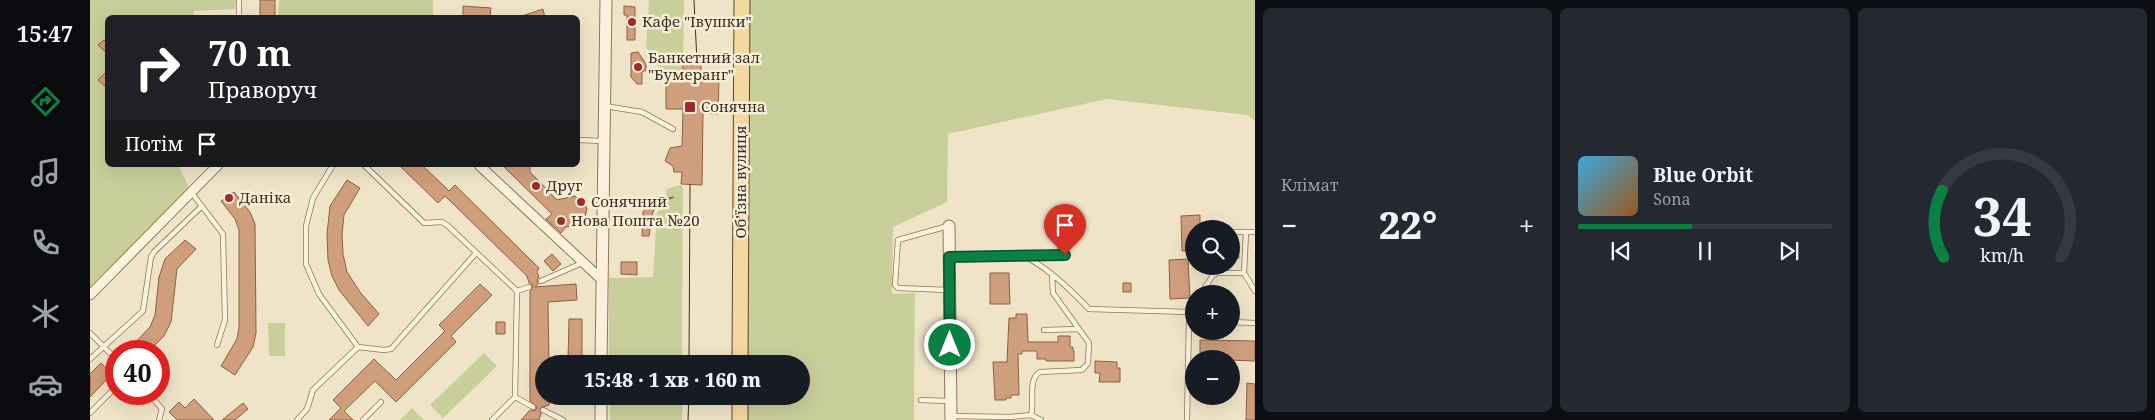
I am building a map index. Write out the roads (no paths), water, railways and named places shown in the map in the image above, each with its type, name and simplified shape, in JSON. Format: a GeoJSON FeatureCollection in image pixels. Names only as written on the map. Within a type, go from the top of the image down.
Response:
{"type":"FeatureCollection","features":[{"type":"Feature","properties":{"kind":"main road","name":"Обʼїзна вулиця"},"geometry":{"type":"LineString","coordinates":[[740,355],[742,0]]}},
{"type":"Feature","properties":{"kind":"main road"},"geometry":{"type":"LineString","coordinates":[[740,405],[740,420]]}},
{"type":"Feature","properties":{"kind":"street"},"geometry":{"type":"LineString","coordinates":[[601,355],[606,0]]}},
{"type":"Feature","properties":{"kind":"street"},"geometry":{"type":"LineString","coordinates":[[90,295],[216,167]]}},
{"type":"Feature","properties":{"kind":"street"},"geometry":{"type":"LineString","coordinates":[[481,167],[601,279]]}},
{"type":"Feature","properties":{"kind":"street"},"geometry":{"type":"LineString","coordinates":[[949,226],[950,418]]}},
{"type":"Feature","properties":{"kind":"street"},"geometry":{"type":"LineString","coordinates":[[601,405],[601,420]]}},
{"type":"Feature","properties":{"kind":"lane"},"geometry":{"type":"LineString","coordinates":[[238,15],[239,0]]}},
{"type":"Feature","properties":{"kind":"lane"},"geometry":{"type":"LineString","coordinates":[[604,106],[642,112],[673,129]]}},
{"type":"Feature","properties":{"kind":"lane"},"geometry":{"type":"LineString","coordinates":[[580,140],[603,140]]}},
{"type":"Feature","properties":{"kind":"lane"},"geometry":{"type":"LineString","coordinates":[[332,167],[313,198],[306,226],[306,264],[319,294],[358,347],[391,349],[476,253]]}},
{"type":"Feature","properties":{"kind":"lane"},"geometry":{"type":"LineString","coordinates":[[366,167],[424,223],[442,222],[447,225],[516,292],[515,397],[492,420]]}},
{"type":"Feature","properties":{"kind":"lane"},"geometry":{"type":"LineString","coordinates":[[191,192],[223,234],[225,320],[217,345]]}},
{"type":"Feature","properties":{"kind":"lane"},"geometry":{"type":"LineString","coordinates":[[90,359],[143,311],[151,257],[202,206]]}},
{"type":"Feature","properties":{"kind":"lane"},"geometry":{"type":"LineString","coordinates":[[949,226],[900,238],[897,242],[895,285],[898,288],[950,290]]}},
{"type":"Feature","properties":{"kind":"lane"},"geometry":{"type":"LineString","coordinates":[[1240,232],[1255,232]]}},
{"type":"Feature","properties":{"kind":"lane"},"geometry":{"type":"LineString","coordinates":[[1246,232],[1244,273],[1255,291]]}},
{"type":"Feature","properties":{"kind":"lane"},"geometry":{"type":"LineString","coordinates":[[949,257],[1065,255]]}},
{"type":"Feature","properties":{"kind":"lane"},"geometry":{"type":"LineString","coordinates":[[1024,256],[1071,290],[1089,309],[1185,312]]}},
{"type":"Feature","properties":{"kind":"lane"},"geometry":{"type":"LineString","coordinates":[[541,281],[584,262]]}},
{"type":"Feature","properties":{"kind":"lane"},"geometry":{"type":"LineString","coordinates":[[1207,285],[1215,273],[1244,273]]}},
{"type":"Feature","properties":{"kind":"lane"},"geometry":{"type":"LineString","coordinates":[[1031,415],[1033,408],[1033,380],[1036,375],[1040,372],[1082,370],[1088,363],[1089,343],[1053,293],[1052,276]]}},
{"type":"Feature","properties":{"kind":"lane"},"geometry":{"type":"LineString","coordinates":[[516,292],[530,287]]}},
{"type":"Feature","properties":{"kind":"lane"},"geometry":{"type":"LineString","coordinates":[[1240,322],[1255,323]]}},
{"type":"Feature","properties":{"kind":"lane"},"geometry":{"type":"LineString","coordinates":[[1044,330],[1079,329]]}},
{"type":"Feature","properties":{"kind":"lane"},"geometry":{"type":"LineString","coordinates":[[90,332],[104,347]]}},
{"type":"Feature","properties":{"kind":"lane"},"geometry":{"type":"LineString","coordinates":[[1187,420],[1190,340]]}},
{"type":"Feature","properties":{"kind":"lane"},"geometry":{"type":"LineString","coordinates":[[297,420],[307,409],[313,390],[358,347]]}},
{"type":"Feature","properties":{"kind":"lane"},"geometry":{"type":"LineString","coordinates":[[515,397],[533,407]]}},
{"type":"Feature","properties":{"kind":"lane"},"geometry":{"type":"LineString","coordinates":[[90,413],[105,399]]}},
{"type":"Feature","properties":{"kind":"lane"},"geometry":{"type":"LineString","coordinates":[[921,400],[950,402]]}},
{"type":"Feature","properties":{"kind":"lane"},"geometry":{"type":"LineString","coordinates":[[363,420],[381,402]]}},
{"type":"Feature","properties":{"kind":"lane"},"geometry":{"type":"LineString","coordinates":[[159,405],[162,409],[159,420]]}},
{"type":"Feature","properties":{"kind":"lane"},"geometry":{"type":"LineString","coordinates":[[542,410],[563,420]]}},
{"type":"Feature","properties":{"kind":"lane"},"geometry":{"type":"LineString","coordinates":[[950,418],[1022,418],[1031,415],[1041,420]]}},
{"type":"Feature","properties":{"kind":"tram line"},"geometry":{"type":"LineString","coordinates":[[694,0],[697,62]]}},
{"type":"Feature","properties":{"kind":"tram line"},"geometry":{"type":"LineString","coordinates":[[689,355],[690,185]]}},
{"type":"Feature","properties":{"kind":"tram line"},"geometry":{"type":"LineString","coordinates":[[688,420],[689,405]]}},
{"type":"Feature","properties":{"kind":"place","name":"Кафе \"Івушки\""},"geometry":{"type":"Point","coordinates":[632,22]}},
{"type":"Feature","properties":{"kind":"place","name":"Банкетний зал \"Бумеранг\""},"geometry":{"type":"Point","coordinates":[638,67]}},
{"type":"Feature","properties":{"kind":"place","name":"Сонячна"},"geometry":{"type":"Point","coordinates":[690,107]}},
{"type":"Feature","properties":{"kind":"place","name":"Друг"},"geometry":{"type":"Point","coordinates":[536,186]}},
{"type":"Feature","properties":{"kind":"place","name":"Даніка"},"geometry":{"type":"Point","coordinates":[229,198]}},
{"type":"Feature","properties":{"kind":"place","name":"Сонячний"},"geometry":{"type":"Point","coordinates":[581,202]}},
{"type":"Feature","properties":{"kind":"place","name":"Нова Пошта №20"},"geometry":{"type":"Point","coordinates":[561,221]}}]}
